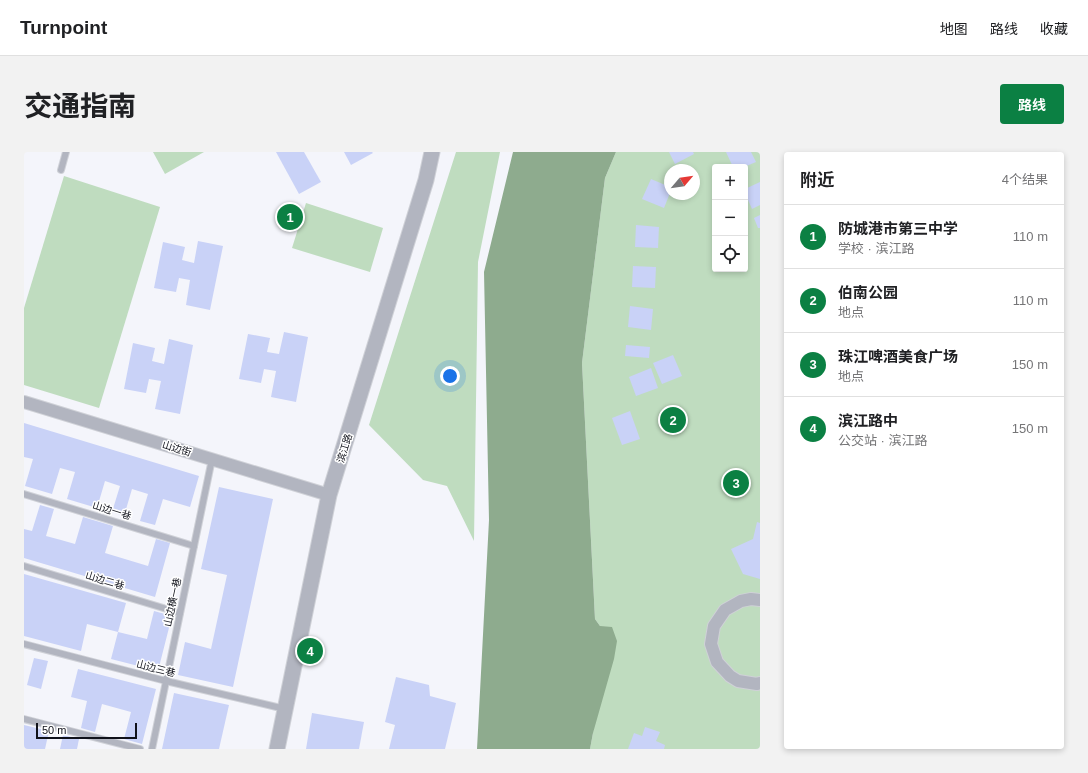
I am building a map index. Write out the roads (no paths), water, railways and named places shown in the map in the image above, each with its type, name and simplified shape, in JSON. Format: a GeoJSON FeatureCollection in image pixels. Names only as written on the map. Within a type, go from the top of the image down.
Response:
{"type":"FeatureCollection","features":[{"type":"Feature","properties":{"kind":"street","name":"滨江路"},"geometry":{"type":"LineString","coordinates":[[276,749],[329,495],[426,180],[432,152]]}},
{"type":"Feature","properties":{"kind":"street","name":"山边街"},"geometry":{"type":"LineString","coordinates":[[24,402],[329,495]]}},
{"type":"Feature","properties":{"kind":"street"},"geometry":{"type":"LineString","coordinates":[[760,600],[751,599],[742,601],[725,610],[714,626],[711,644],[717,662],[730,676],[738,681],[756,684],[760,683]]}},
{"type":"Feature","properties":{"kind":"lane"},"geometry":{"type":"LineString","coordinates":[[61,170],[66,152]]}},
{"type":"Feature","properties":{"kind":"lane","name":"山边横一巷"},"geometry":{"type":"LineString","coordinates":[[152,749],[212,459]]}},
{"type":"Feature","properties":{"kind":"lane","name":"山边一巷"},"geometry":{"type":"LineString","coordinates":[[24,494],[194,546]]}},
{"type":"Feature","properties":{"kind":"lane","name":"山边二巷"},"geometry":{"type":"LineString","coordinates":[[24,566],[180,613]]}},
{"type":"Feature","properties":{"kind":"lane","name":"山边三巷"},"geometry":{"type":"LineString","coordinates":[[24,644],[166,682],[285,709]]}},
{"type":"Feature","properties":{"kind":"lane"},"geometry":{"type":"LineString","coordinates":[[24,719],[140,749]]}},
{"type":"Feature","properties":{"kind":"place","name":"防城港市第三中学"},"geometry":{"type":"Point","coordinates":[290,217]}},
{"type":"Feature","properties":{"kind":"place","name":"伯南公园"},"geometry":{"type":"Point","coordinates":[673,420]}},
{"type":"Feature","properties":{"kind":"place","name":"珠江啤酒美食广场"},"geometry":{"type":"Point","coordinates":[736,483]}},
{"type":"Feature","properties":{"kind":"place","name":"滨江路中"},"geometry":{"type":"Point","coordinates":[310,651]}}]}
